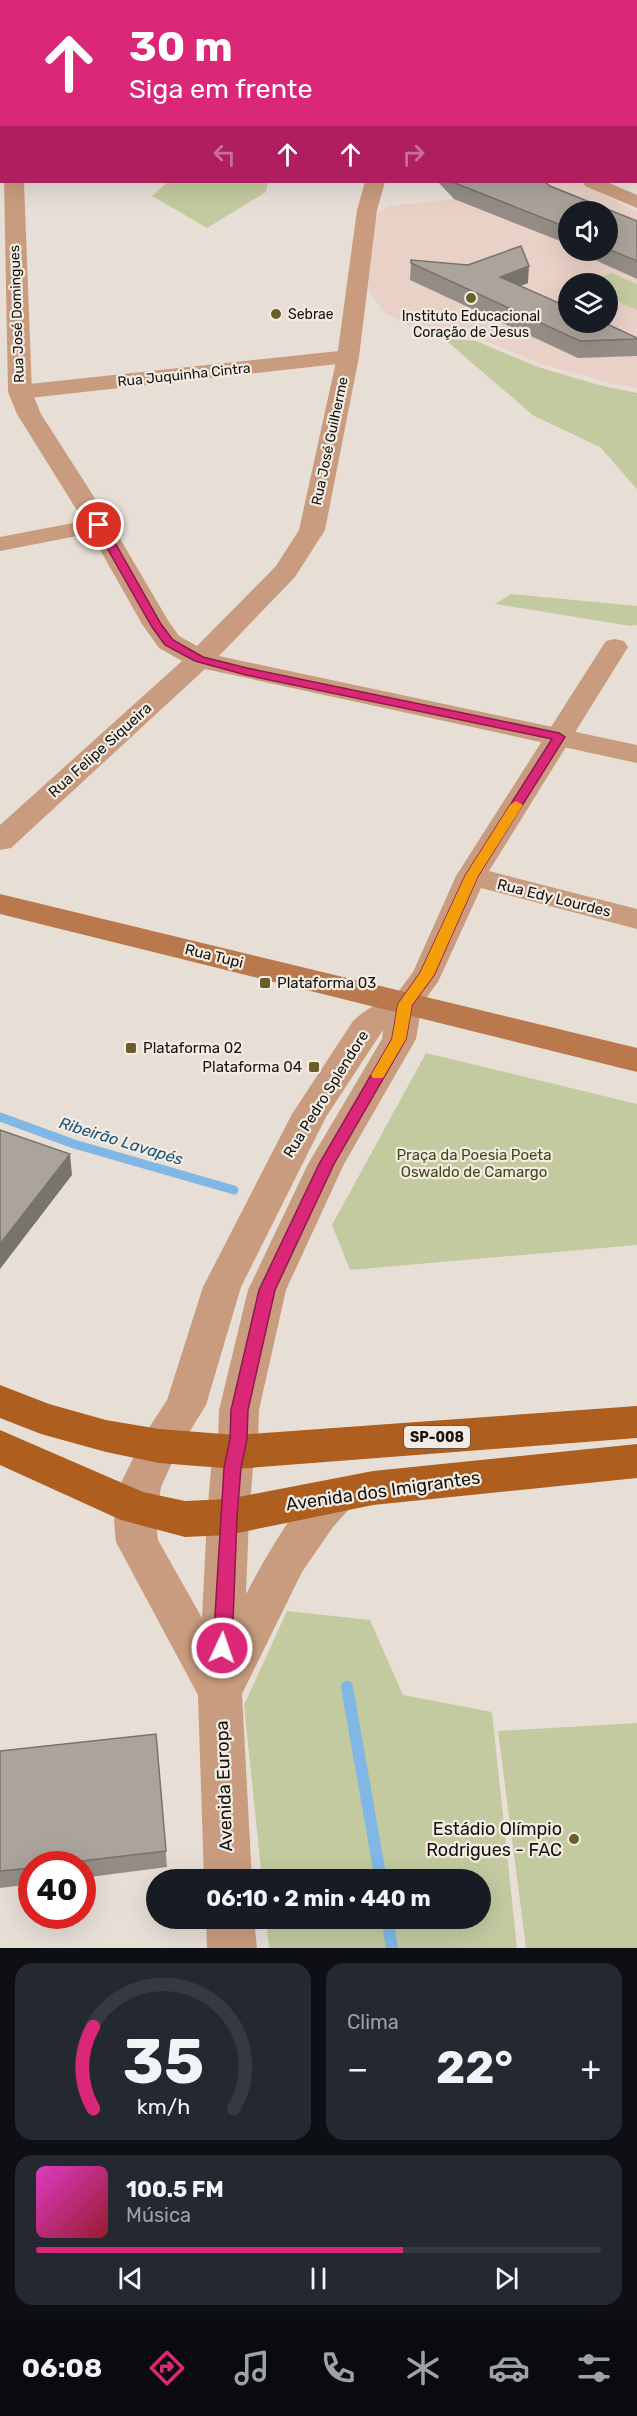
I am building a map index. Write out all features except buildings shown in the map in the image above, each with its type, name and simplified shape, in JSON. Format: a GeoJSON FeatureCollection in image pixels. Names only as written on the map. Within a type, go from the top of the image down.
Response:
{"type":"FeatureCollection","features":[{"type":"Feature","properties":{"kind":"main road","name":"Rua Tupi"},"geometry":{"type":"LineString","coordinates":[[0,904],[637,1060]]}},
{"type":"Feature","properties":{"kind":"main road","name":"SP-008"},"geometry":{"type":"LineString","coordinates":[[0,1401],[18,1410],[106,1436],[159,1446],[236,1452],[637,1422]]}},
{"type":"Feature","properties":{"kind":"main road","name":"Avenida dos Imigrantes"},"geometry":{"type":"LineString","coordinates":[[0,1447],[136,1508],[184,1519],[228,1517],[336,1495],[446,1480],[637,1461]]}},
{"type":"Feature","properties":{"kind":"street","name":"Rua José Guilherme"},"geometry":{"type":"LineString","coordinates":[[199,659],[287,572],[302,551],[312,530],[348,357],[367,210],[375,183]]}},
{"type":"Feature","properties":{"kind":"street"},"geometry":{"type":"LineString","coordinates":[[594,183],[637,202]]}},
{"type":"Feature","properties":{"kind":"street","name":"Rua José Domingues"},"geometry":{"type":"LineString","coordinates":[[9,191],[8,280],[20,392],[29,414],[169,642],[199,659],[246,671],[637,754]]}},
{"type":"Feature","properties":{"kind":"street","name":"Rua Juquinha Cintra"},"geometry":{"type":"LineString","coordinates":[[20,392],[348,357]]}},
{"type":"Feature","properties":{"kind":"street"},"geometry":{"type":"LineString","coordinates":[[0,544],[99,525]]}},
{"type":"Feature","properties":{"kind":"street"},"geometry":{"type":"LineString","coordinates":[[236,1452],[239,1410],[267,1290],[326,1164],[399,1039],[405,1004],[427,975],[471,876],[615,647]]}},
{"type":"Feature","properties":{"kind":"street","name":"Rua Felipe Siqueira"},"geometry":{"type":"LineString","coordinates":[[0,841],[199,659]]}},
{"type":"Feature","properties":{"kind":"street","name":"Rua Edy Lourdes"},"geometry":{"type":"LineString","coordinates":[[471,876],[637,919]]}},
{"type":"Feature","properties":{"kind":"street","name":"Rua Pedro Splendore"},"geometry":{"type":"LineString","coordinates":[[136,1508],[140,1487],[159,1446],[186,1406],[222,1287],[310,1114],[372,1022],[405,1004]]}},
{"type":"Feature","properties":{"kind":"street","name":"Avenida Europa"},"geometry":{"type":"LineString","coordinates":[[228,1869],[220,1693],[228,1517],[232,1468],[236,1452]]}},
{"type":"Feature","properties":{"kind":"street","name":"Avenida Europa"},"geometry":{"type":"LineString","coordinates":[[220,1693],[256,1618],[302,1535],[316,1515],[336,1495]]}},
{"type":"Feature","properties":{"kind":"street","name":"Avenida Europa"},"geometry":{"type":"LineString","coordinates":[[136,1508],[137,1542],[220,1693]]}},
{"type":"Feature","properties":{"kind":"street"},"geometry":{"type":"LineString","coordinates":[[231,1929],[232,1948]]}},
{"type":"Feature","properties":{"kind":"shaded area","name":"Instituto Educacional Coração de Jesus"},"geometry":{"type":"Polygon","coordinates":[[[503,183],[580,183],[617,201],[558,201],[558,261],[618,261],[618,202],[637,211],[637,388],[617,385],[544,365],[478,338],[426,335],[384,312],[364,284],[377,213],[389,206],[457,199],[503,183]]]}},
{"type":"Feature","properties":{"kind":"green space"},"geometry":{"type":"Polygon","coordinates":[[[167,183],[268,183],[266,192],[207,228],[152,196],[167,183]]]}},
{"type":"Feature","properties":{"kind":"green space"},"geometry":{"type":"Polygon","coordinates":[[[618,276],[637,284],[637,310],[618,301],[618,276]]]}},
{"type":"Feature","properties":{"kind":"green space"},"geometry":{"type":"Polygon","coordinates":[[[443,338],[476,341],[538,367],[599,385],[637,393],[637,489],[600,447],[534,416],[443,338]]]}},
{"type":"Feature","properties":{"kind":"green space"},"geometry":{"type":"Polygon","coordinates":[[[511,594],[637,606],[637,625],[630,626],[495,604],[511,594]]]}},
{"type":"Feature","properties":{"kind":"green space","name":"Praça da Poesia Poeta Oswaldo de Camargo"},"geometry":{"type":"Polygon","coordinates":[[[426,1053],[637,1104],[637,1245],[350,1270],[332,1225],[426,1053]]]}},
{"type":"Feature","properties":{"kind":"green space"},"geometry":{"type":"Polygon","coordinates":[[[287,1611],[370,1620],[403,1695],[492,1712],[517,1948],[269,1948],[267,1929],[491,1929],[491,1869],[261,1869],[244,1705],[287,1611]]]}},
{"type":"Feature","properties":{"kind":"green space","name":"Estádio Olímpio Rodrigues - FAC"},"geometry":{"type":"Polygon","coordinates":[[[637,1723],[637,1948],[526,1948],[498,1731],[637,1723]]]}},
{"type":"Feature","properties":{"kind":"waterway","name":"Ribeirão Lavapés"},"geometry":{"type":"LineString","coordinates":[[0,1117],[74,1144],[234,1190]]}},
{"type":"Feature","properties":{"kind":"waterway","name":"Ribeirão Lavapés"},"geometry":{"type":"LineString","coordinates":[[347,1687],[379,1869]]}},
{"type":"Feature","properties":{"kind":"waterway","name":"Ribeirão Lavapés"},"geometry":{"type":"LineString","coordinates":[[389,1929],[392,1948]]}},
{"type":"Feature","properties":{"kind":"slow traffic"},"geometry":{"type":"LineString","coordinates":[[378,1075],[399,1039],[405,1004],[427,975],[471,876],[516,805]]}},
{"type":"Feature","properties":{"kind":"place","name":"Instituto Educacional Coração de Jesus"},"geometry":{"type":"Point","coordinates":[471,298]}},
{"type":"Feature","properties":{"kind":"place","name":"Sebrae"},"geometry":{"type":"Point","coordinates":[276,314]}},
{"type":"Feature","properties":{"kind":"place","name":"Plataforma 03"},"geometry":{"type":"Point","coordinates":[265,983]}},
{"type":"Feature","properties":{"kind":"place","name":"Plataforma 02"},"geometry":{"type":"Point","coordinates":[131,1048]}},
{"type":"Feature","properties":{"kind":"place","name":"Plataforma 04"},"geometry":{"type":"Point","coordinates":[314,1067]}},
{"type":"Feature","properties":{"kind":"place","name":"Estádio Olímpio Rodrigues - FAC"},"geometry":{"type":"Point","coordinates":[574,1839]}},
{"type":"Feature","properties":{"kind":"route"},"geometry":{"type":"LineString","coordinates":[[99,525],[156,624],[169,642],[199,659],[559,737],[471,876],[427,975],[405,1004],[399,1039],[326,1164],[267,1290],[239,1410],[238,1439],[232,1468],[228,1517],[222,1648]]}}]}
